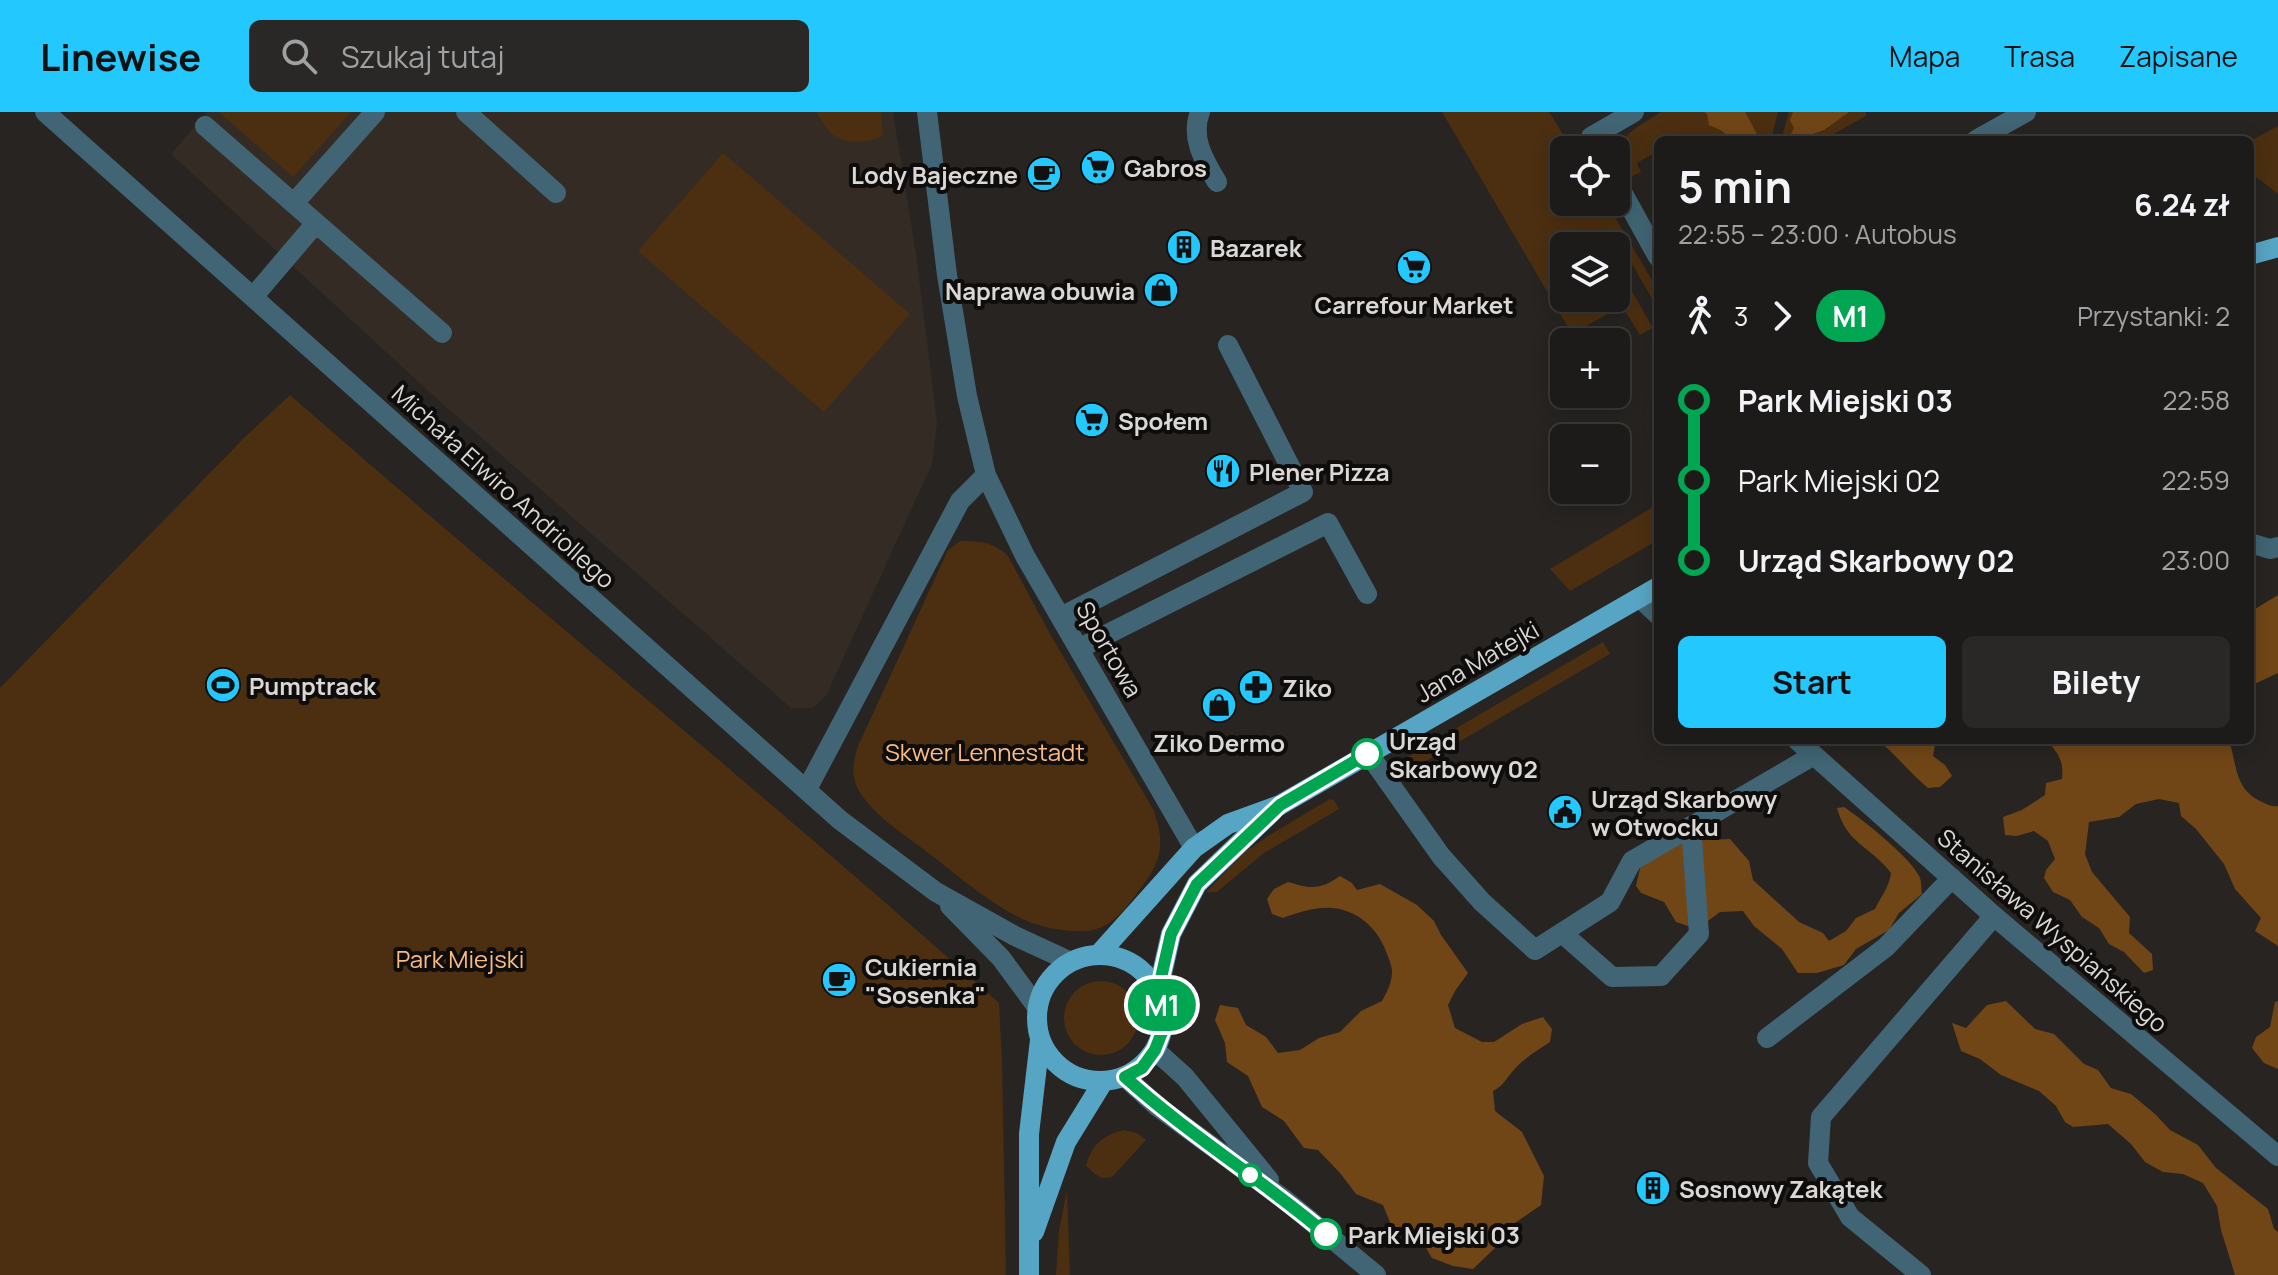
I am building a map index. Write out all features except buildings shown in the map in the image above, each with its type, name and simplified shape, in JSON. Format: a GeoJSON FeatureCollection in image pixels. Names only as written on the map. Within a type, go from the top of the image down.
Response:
{"type":"FeatureCollection","features":[{"type":"Feature","properties":{"kind":"main road"},"geometry":{"type":"LineString","coordinates":[[2254,254],[2278,247]]}},
{"type":"Feature","properties":{"kind":"main road","name":"Jana Matejki"},"geometry":{"type":"LineString","coordinates":[[1099,954],[1194,848],[1228,824],[1280,805],[1654,589]]}},
{"type":"Feature","properties":{"kind":"main road","name":"Jana Matejki"},"geometry":{"type":"LineString","coordinates":[[1158,991],[1171,934],[1197,884],[1280,805]]}},
{"type":"Feature","properties":{"kind":"main road"},"geometry":{"type":"LineString","coordinates":[[1029,1275],[1029,1134],[1040,1040],[1037,1007],[1043,989],[1054,973],[1069,961],[1099,954],[1124,958],[1144,971],[1158,991],[1164,1011],[1162,1032],[1155,1050],[1142,1068],[1125,1077],[1103,1082],[1076,1077],[1054,1062],[1040,1040]]}},
{"type":"Feature","properties":{"kind":"main road"},"geometry":{"type":"LineString","coordinates":[[1028,1247],[1066,1142],[1103,1082]]}},
{"type":"Feature","properties":{"kind":"street","name":"Michała Elwiro Andriollego"},"geometry":{"type":"LineString","coordinates":[[45,112],[840,820],[936,892],[1015,936],[1069,961]]}},
{"type":"Feature","properties":{"kind":"street"},"geometry":{"type":"LineString","coordinates":[[294,203],[375,112]]}},
{"type":"Feature","properties":{"kind":"street"},"geometry":{"type":"LineString","coordinates":[[466,112],[556,193]]}},
{"type":"Feature","properties":{"kind":"street","name":"Sportowa"},"geometry":{"type":"LineString","coordinates":[[927,112],[947,275],[967,396],[986,475],[1016,539],[1194,848]]}},
{"type":"Feature","properties":{"kind":"street"},"geometry":{"type":"LineString","coordinates":[[1200,112],[1197,143],[1217,182]]}},
{"type":"Feature","properties":{"kind":"street"},"geometry":{"type":"LineString","coordinates":[[1593,136],[1634,112]]}},
{"type":"Feature","properties":{"kind":"street"},"geometry":{"type":"LineString","coordinates":[[1983,136],[2026,112]]}},
{"type":"Feature","properties":{"kind":"street"},"geometry":{"type":"LineString","coordinates":[[205,126],[442,333]]}},
{"type":"Feature","properties":{"kind":"street"},"geometry":{"type":"LineString","coordinates":[[1630,206],[1654,250]]}},
{"type":"Feature","properties":{"kind":"street"},"geometry":{"type":"LineString","coordinates":[[253,297],[316,223]]}},
{"type":"Feature","properties":{"kind":"street"},"geometry":{"type":"LineString","coordinates":[[1061,617],[1303,492],[1228,345]]}},
{"type":"Feature","properties":{"kind":"street"},"geometry":{"type":"LineString","coordinates":[[807,789],[960,501],[986,475]]}},
{"type":"Feature","properties":{"kind":"street"},"geometry":{"type":"LineString","coordinates":[[1080,648],[1328,523],[1367,594]]}},
{"type":"Feature","properties":{"kind":"street"},"geometry":{"type":"LineString","coordinates":[[2254,545],[2263,548],[2278,547]]}},
{"type":"Feature","properties":{"kind":"street"},"geometry":{"type":"LineString","coordinates":[[1640,598],[1654,611]]}},
{"type":"Feature","properties":{"kind":"street","name":"Stanisława Wyspiańskiego"},"geometry":{"type":"LineString","coordinates":[[1802,744],[1994,916],[2278,1156]]}},
{"type":"Feature","properties":{"kind":"street"},"geometry":{"type":"LineString","coordinates":[[1368,753],[1441,856],[1482,902],[1535,950],[1610,902],[1632,861],[1814,755]]}},
{"type":"Feature","properties":{"kind":"street"},"geometry":{"type":"LineString","coordinates":[[1562,933],[1612,977],[1661,976],[1699,934],[1691,826]]}},
{"type":"Feature","properties":{"kind":"street"},"geometry":{"type":"LineString","coordinates":[[1767,1038],[1886,947],[1952,878]]}},
{"type":"Feature","properties":{"kind":"street","name":"Michała Elwiro Andriollego"},"geometry":{"type":"LineString","coordinates":[[936,892],[1001,958],[1037,1007]]}},
{"type":"Feature","properties":{"kind":"street"},"geometry":{"type":"LineString","coordinates":[[1921,1275],[1850,1217],[1818,1163],[1821,1117],[1994,916]]}},
{"type":"Feature","properties":{"kind":"street"},"geometry":{"type":"LineString","coordinates":[[1155,1050],[1185,1077],[1284,1199]]}},
{"type":"Feature","properties":{"kind":"street"},"geometry":{"type":"LineString","coordinates":[[1125,1077],[1158,1107],[1284,1199],[1376,1275]]}},
{"type":"Feature","properties":{"kind":"shaded area"},"geometry":{"type":"Polygon","coordinates":[[[207,112],[893,112],[916,254],[937,423],[932,464],[826,696],[813,708],[791,708],[436,398],[171,154],[207,112]]]}},
{"type":"Feature","properties":{"kind":"shaded area"},"geometry":{"type":"Polygon","coordinates":[[[1704,112],[1745,112],[1758,136],[1728,136],[1709,125],[1704,112]]]}},
{"type":"Feature","properties":{"kind":"shaded area"},"geometry":{"type":"Polygon","coordinates":[[[1793,112],[1849,112],[1824,130],[1807,136],[1790,136],[1794,128],[1790,120],[1793,112]]]}},
{"type":"Feature","properties":{"kind":"shaded area"},"geometry":{"type":"Polygon","coordinates":[[[2278,595],[2278,673],[2254,684],[2254,610],[2278,595]]]}},
{"type":"Feature","properties":{"kind":"shaded area"},"geometry":{"type":"Polygon","coordinates":[[[1882,744],[1935,744],[1933,756],[1945,765],[1952,776],[1940,787],[1928,788],[1882,744]]]}},
{"type":"Feature","properties":{"kind":"shaded area"},"geometry":{"type":"Polygon","coordinates":[[[2050,744],[2230,744],[2245,789],[2260,801],[2278,806],[2278,946],[2255,931],[2261,918],[2235,889],[2224,864],[2196,829],[2181,816],[2179,803],[2159,799],[2136,804],[2119,817],[2089,822],[2085,854],[2092,872],[2130,917],[2129,933],[2152,954],[2153,970],[2144,973],[2124,952],[2109,944],[2099,928],[2082,917],[2070,900],[2053,892],[2044,878],[2055,859],[2048,841],[2034,831],[2017,836],[2005,835],[2003,817],[2022,810],[2045,795],[2046,783],[2062,779],[2059,758],[2050,744]]]}},
{"type":"Feature","properties":{"kind":"shaded area"},"geometry":{"type":"Polygon","coordinates":[[[1844,807],[1906,859],[1920,878],[1922,894],[1899,913],[1889,930],[1856,949],[1844,965],[1817,973],[1798,973],[1782,949],[1754,926],[1743,911],[1720,912],[1697,929],[1676,922],[1664,902],[1641,893],[1636,886],[1640,868],[1669,849],[1686,841],[1730,839],[1749,861],[1753,880],[1799,922],[1823,933],[1829,941],[1846,931],[1856,918],[1875,909],[1887,888],[1891,873],[1847,830],[1837,808],[1844,807]]]}},
{"type":"Feature","properties":{"kind":"shaded area"},"geometry":{"type":"Polygon","coordinates":[[[1340,876],[1357,890],[1380,884],[1417,905],[1434,921],[1468,973],[1448,1005],[1455,1028],[1482,1042],[1494,1042],[1522,1024],[1543,1017],[1552,1029],[1550,1042],[1525,1059],[1493,1091],[1495,1111],[1522,1132],[1544,1176],[1541,1205],[1509,1227],[1496,1247],[1473,1269],[1432,1258],[1420,1238],[1392,1227],[1383,1205],[1356,1194],[1318,1150],[1304,1148],[1284,1121],[1262,1107],[1248,1076],[1227,1062],[1225,1043],[1215,1020],[1220,1005],[1238,1008],[1246,1025],[1266,1037],[1278,1053],[1300,1050],[1319,1038],[1340,1032],[1361,1011],[1382,1001],[1390,983],[1392,967],[1379,937],[1367,923],[1351,913],[1332,908],[1314,909],[1283,918],[1272,914],[1267,899],[1274,889],[1288,882],[1309,887],[1321,886],[1340,876]]]}},
{"type":"Feature","properties":{"kind":"shaded area"},"geometry":{"type":"Polygon","coordinates":[[[2006,1001],[2035,1029],[2054,1034],[2084,1064],[2098,1070],[2111,1088],[2131,1094],[2170,1130],[2198,1145],[2216,1168],[2268,1209],[2274,1229],[2278,1232],[2278,1275],[2235,1275],[2217,1206],[2203,1183],[2183,1174],[2163,1172],[2145,1162],[2131,1144],[2108,1124],[2073,1127],[2039,1091],[2001,1075],[1980,1059],[1961,1051],[1952,1023],[1966,1028],[1987,1005],[2006,1001]]]}},
{"type":"Feature","properties":{"kind":"shaded area"},"geometry":{"type":"Polygon","coordinates":[[[2278,1001],[2278,1069],[2264,1063],[2252,1048],[2256,1037],[2270,1027],[2275,1002],[2278,1001]]]}},
{"type":"Feature","properties":{"kind":"green space"},"geometry":{"type":"Polygon","coordinates":[[[221,112],[351,112],[293,177],[221,112]]]}},
{"type":"Feature","properties":{"kind":"green space"},"geometry":{"type":"Polygon","coordinates":[[[816,112],[881,112],[883,136],[864,141],[838,138],[816,112]]]}},
{"type":"Feature","properties":{"kind":"green space"},"geometry":{"type":"Polygon","coordinates":[[[1442,112],[1549,112],[1564,136],[1550,136],[1550,216],[1614,216],[1624,232],[1550,232],[1550,296],[1442,112]]]}},
{"type":"Feature","properties":{"kind":"green space"},"geometry":{"type":"Polygon","coordinates":[[[1661,112],[1778,112],[1772,136],[1654,136],[1654,153],[1637,163],[1641,172],[1630,178],[1630,136],[1627,136],[1661,112]]]}},
{"type":"Feature","properties":{"kind":"green space"},"geometry":{"type":"Polygon","coordinates":[[[1789,112],[1866,112],[1866,116],[1830,136],[1782,136],[1789,112]]]}},
{"type":"Feature","properties":{"kind":"green space"},"geometry":{"type":"Polygon","coordinates":[[[2278,126],[2278,194],[2254,175],[2254,139],[2278,126]]]}},
{"type":"Feature","properties":{"kind":"green space"},"geometry":{"type":"Polygon","coordinates":[[[723,153],[910,314],[824,412],[638,251],[723,153]]]}},
{"type":"Feature","properties":{"kind":"green space"},"geometry":{"type":"Polygon","coordinates":[[[1630,243],[1654,283],[1654,302],[1630,261],[1630,243]]]}},
{"type":"Feature","properties":{"kind":"green space"},"geometry":{"type":"Polygon","coordinates":[[[1630,288],[1653,328],[1640,335],[1626,312],[1630,312],[1630,288]]]}},
{"type":"Feature","properties":{"kind":"green space"},"geometry":{"type":"Polygon","coordinates":[[[1559,312],[1611,312],[1583,328],[1568,328],[1559,312]]]}},
{"type":"Feature","properties":{"kind":"green space","name":"Park Miejski"},"geometry":{"type":"Polygon","coordinates":[[[290,395],[999,1003],[1006,1275],[0,1275],[0,688],[245,437],[290,395]]]}},
{"type":"Feature","properties":{"kind":"green space"},"geometry":{"type":"Polygon","coordinates":[[[1654,506],[1654,542],[1570,591],[1550,569],[1654,506]]]}},
{"type":"Feature","properties":{"kind":"green space","name":"Skwer Lennestadt"},"geometry":{"type":"Polygon","coordinates":[[[960,541],[986,543],[1008,556],[1153,809],[1160,841],[1154,868],[1118,916],[1096,929],[1052,928],[1032,923],[1005,910],[890,824],[865,800],[856,785],[853,768],[859,744],[948,550],[960,541]]]}},
{"type":"Feature","properties":{"kind":"green space"},"geometry":{"type":"Polygon","coordinates":[[[1603,642],[1610,654],[1407,772],[1402,768],[1404,759],[1603,642]]]}},
{"type":"Feature","properties":{"kind":"green space"},"geometry":{"type":"Polygon","coordinates":[[[1330,799],[1339,809],[1264,853],[1217,892],[1206,892],[1245,852],[1330,799]]]}},
{"type":"Feature","properties":{"kind":"green space"},"geometry":{"type":"Polygon","coordinates":[[[1101,981],[1122,987],[1132,997],[1138,1018],[1132,1039],[1122,1049],[1101,1055],[1080,1049],[1070,1039],[1064,1018],[1070,997],[1080,987],[1101,981]]]}},
{"type":"Feature","properties":{"kind":"green space"},"geometry":{"type":"Polygon","coordinates":[[[1124,1130],[1137,1133],[1146,1140],[1113,1176],[1098,1176],[1086,1166],[1095,1146],[1104,1138],[1124,1130]]]}},
{"type":"Feature","properties":{"kind":"green space"},"geometry":{"type":"Polygon","coordinates":[[[1067,1191],[1070,1275],[1056,1275],[1059,1230],[1067,1191]]]}},
{"type":"Feature","properties":{"kind":"bus line","name":"M1"},"geometry":{"type":"LineString","coordinates":[[1326,1234],[1284,1199],[1158,1107],[1125,1077],[1142,1068],[1155,1050],[1162,1032],[1164,1011],[1158,991],[1171,934],[1197,884],[1280,805],[1367,754]]}},
{"type":"Feature","properties":{"kind":"place","name":"Gabros"},"geometry":{"type":"Point","coordinates":[1098,167]}},
{"type":"Feature","properties":{"kind":"place","name":"Lody Bajeczne"},"geometry":{"type":"Point","coordinates":[1044,174]}},
{"type":"Feature","properties":{"kind":"place","name":"Bazarek"},"geometry":{"type":"Point","coordinates":[1184,247]}},
{"type":"Feature","properties":{"kind":"place","name":"Carrefour Market"},"geometry":{"type":"Point","coordinates":[1414,267]}},
{"type":"Feature","properties":{"kind":"place","name":"Naprawa obuwia"},"geometry":{"type":"Point","coordinates":[1161,290]}},
{"type":"Feature","properties":{"kind":"place","name":"Społem"},"geometry":{"type":"Point","coordinates":[1092,420]}},
{"type":"Feature","properties":{"kind":"place","name":"Plener Pizza"},"geometry":{"type":"Point","coordinates":[1223,471]}},
{"type":"Feature","properties":{"kind":"place","name":"Pumptrack"},"geometry":{"type":"Point","coordinates":[223,685]}},
{"type":"Feature","properties":{"kind":"place","name":"Ziko"},"geometry":{"type":"Point","coordinates":[1256,687]}},
{"type":"Feature","properties":{"kind":"place","name":"Ziko Dermo"},"geometry":{"type":"Point","coordinates":[1219,705]}},
{"type":"Feature","properties":{"kind":"place","name":"Urząd Skarbowy 02"},"geometry":{"type":"Point","coordinates":[1367,754]}},
{"type":"Feature","properties":{"kind":"place","name":"Urząd Skarbowy w Otwocku"},"geometry":{"type":"Point","coordinates":[1565,812]}},
{"type":"Feature","properties":{"kind":"place","name":"Cukiernia \"Sosenka\""},"geometry":{"type":"Point","coordinates":[839,980]}},
{"type":"Feature","properties":{"kind":"place","name":"Sosnowy Zakątek"},"geometry":{"type":"Point","coordinates":[1653,1188]}},
{"type":"Feature","properties":{"kind":"place","name":"Park Miejski 03"},"geometry":{"type":"Point","coordinates":[1326,1234]}}]}
